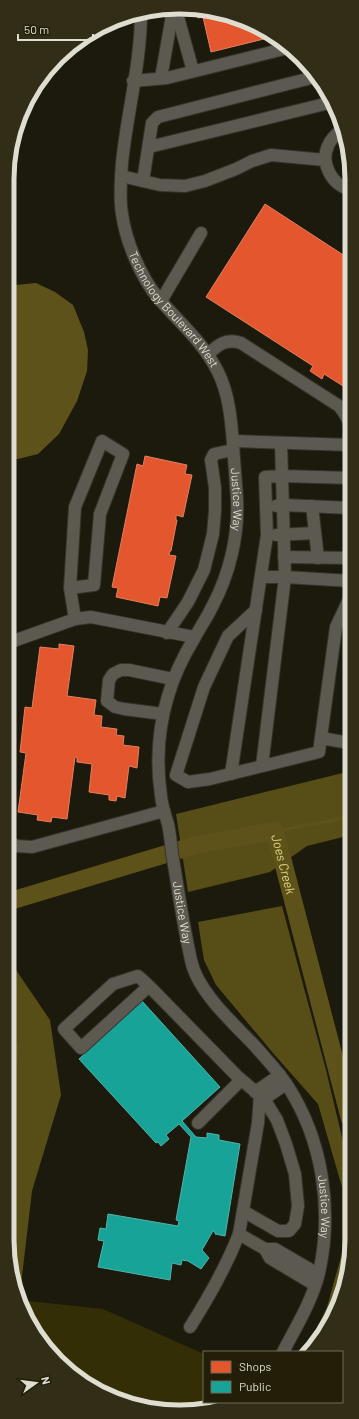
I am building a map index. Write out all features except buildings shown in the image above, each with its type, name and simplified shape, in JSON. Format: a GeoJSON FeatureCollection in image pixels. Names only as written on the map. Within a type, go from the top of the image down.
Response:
{"type":"FeatureCollection","features":[{"type":"Feature","properties":{"kind":"street"},"geometry":{"type":"LineString","coordinates":[[161,78],[174,14]]}},
{"type":"Feature","properties":{"kind":"street"},"geometry":{"type":"LineString","coordinates":[[176,14],[193,71]]}},
{"type":"Feature","properties":{"kind":"street","name":"Technology Boulevard West"},"geometry":{"type":"LineString","coordinates":[[141,19],[139,46],[125,135],[120,189],[121,213],[137,263],[154,292],[195,337],[208,354],[220,375],[229,406],[233,446]]}},
{"type":"Feature","properties":{"kind":"street"},"geometry":{"type":"LineString","coordinates":[[133,81],[161,78],[282,49]]}},
{"type":"Feature","properties":{"kind":"street"},"geometry":{"type":"LineString","coordinates":[[143,181],[152,124],[158,117],[310,78]]}},
{"type":"Feature","properties":{"kind":"street"},"geometry":{"type":"LineString","coordinates":[[149,147],[327,104]]}},
{"type":"Feature","properties":{"kind":"street"},"geometry":{"type":"LineString","coordinates":[[338,133],[333,136],[327,147],[325,160],[328,172],[336,182],[345,188]]}},
{"type":"Feature","properties":{"kind":"street"},"geometry":{"type":"LineString","coordinates":[[121,176],[160,185],[185,186],[205,181],[252,161],[271,155],[325,160]]}},
{"type":"Feature","properties":{"kind":"street"},"geometry":{"type":"LineString","coordinates":[[161,301],[201,233]]}},
{"type":"Feature","properties":{"kind":"street"},"geometry":{"type":"LineString","coordinates":[[208,354],[223,342],[229,341],[241,343],[339,406],[345,413]]}},
{"type":"Feature","properties":{"kind":"street"},"geometry":{"type":"LineString","coordinates":[[70,588],[94,585],[100,514],[123,454],[102,441],[75,506],[70,588],[75,619]]}},
{"type":"Feature","properties":{"kind":"street"},"geometry":{"type":"LineString","coordinates":[[167,633],[188,602],[204,570],[213,534],[215,488],[211,460],[214,454],[233,446],[282,443],[345,445]]}},
{"type":"Feature","properties":{"kind":"street"},"geometry":{"type":"LineString","coordinates":[[262,766],[285,577],[282,443]]}},
{"type":"Feature","properties":{"kind":"street","name":"Justice Way"},"geometry":{"type":"LineString","coordinates":[[233,446],[238,506],[231,559],[212,608],[194,637],[173,678],[159,734],[157,763],[192,965],[207,993],[283,1079],[296,1100],[307,1124],[322,1173],[325,1217],[323,1246],[317,1280],[284,1351]]}},
{"type":"Feature","properties":{"kind":"street"},"geometry":{"type":"LineString","coordinates":[[231,774],[267,535],[265,477],[345,478]]}},
{"type":"Feature","properties":{"kind":"street"},"geometry":{"type":"LineString","coordinates":[[267,507],[283,505],[345,508]]}},
{"type":"Feature","properties":{"kind":"street"},"geometry":{"type":"LineString","coordinates":[[312,506],[318,558]]}},
{"type":"Feature","properties":{"kind":"street"},"geometry":{"type":"LineString","coordinates":[[267,535],[315,533]]}},
{"type":"Feature","properties":{"kind":"street"},"geometry":{"type":"LineString","coordinates":[[213,534],[234,536]]}},
{"type":"Feature","properties":{"kind":"street"},"geometry":{"type":"LineString","coordinates":[[284,557],[345,558]]}},
{"type":"Feature","properties":{"kind":"street"},"geometry":{"type":"LineString","coordinates":[[261,576],[345,581]]}},
{"type":"Feature","properties":{"kind":"street"},"geometry":{"type":"LineString","coordinates":[[256,610],[228,636],[204,687],[176,775],[188,782],[210,779],[319,752],[336,627],[345,606]]}},
{"type":"Feature","properties":{"kind":"street"},"geometry":{"type":"LineString","coordinates":[[14,641],[75,619],[91,617],[167,633],[194,637]]}},
{"type":"Feature","properties":{"kind":"street"},"geometry":{"type":"LineString","coordinates":[[163,714],[115,706],[107,700],[109,680],[113,674],[121,670],[129,670],[173,678]]}},
{"type":"Feature","properties":{"kind":"street"},"geometry":{"type":"LineString","coordinates":[[321,738],[345,740]]}},
{"type":"Feature","properties":{"kind":"street"},"geometry":{"type":"LineString","coordinates":[[14,845],[32,846],[166,817]]}},
{"type":"Feature","properties":{"kind":"street"},"geometry":{"type":"LineString","coordinates":[[149,986],[81,1048],[64,1029],[113,984],[138,976],[149,986],[241,1080],[260,1095],[277,1120],[295,1174],[298,1206],[296,1224],[289,1231],[278,1231],[243,1212]]}},
{"type":"Feature","properties":{"kind":"street"},"geometry":{"type":"LineString","coordinates":[[260,1095],[283,1079]]}},
{"type":"Feature","properties":{"kind":"street"},"geometry":{"type":"LineString","coordinates":[[198,1123],[241,1080]]}},
{"type":"Feature","properties":{"kind":"street"},"geometry":{"type":"LineString","coordinates":[[190,1327],[221,1274],[232,1253],[239,1234],[258,1123],[260,1095]]}},
{"type":"Feature","properties":{"kind":"street"},"geometry":{"type":"LineString","coordinates":[[239,1234],[265,1249],[275,1249],[317,1280]]}},
{"type":"Feature","properties":{"kind":"shaded area"},"geometry":{"type":"Polygon","coordinates":[[[36,283],[55,292],[73,305],[84,332],[88,350],[87,371],[77,401],[59,434],[38,454],[18,459],[14,459],[15,285],[36,283]]]}},
{"type":"Feature","properties":{"kind":"shaded area"},"geometry":{"type":"Polygon","coordinates":[[[345,772],[345,836],[307,846],[270,872],[188,892],[176,814],[345,772]]]}},
{"type":"Feature","properties":{"kind":"shaded area"},"geometry":{"type":"Polygon","coordinates":[[[282,906],[326,1070],[345,1150],[344,1261],[336,1293],[328,1313],[313,1337],[327,1307],[342,1253],[342,1187],[318,1104],[216,985],[204,960],[198,922],[282,906]]]}},
{"type":"Feature","properties":{"kind":"shaded area"},"geometry":{"type":"Polygon","coordinates":[[[16,970],[50,1020],[61,1095],[32,1191],[21,1285],[17,1272],[14,1250],[14,971],[16,970]]]}},
{"type":"Feature","properties":{"kind":"shaded area"},"geometry":{"type":"Polygon","coordinates":[[[26,1301],[103,1309],[203,1354],[203,1403],[206,1403],[169,1405],[147,1402],[126,1396],[97,1383],[70,1364],[55,1349],[36,1322],[26,1301]]]}},
{"type":"Feature","properties":{"kind":"waterway"},"geometry":{"type":"LineString","coordinates":[[275,831],[345,818]]}},
{"type":"Feature","properties":{"kind":"waterway","name":"Joes Creek"},"geometry":{"type":"LineString","coordinates":[[14,900],[196,845],[275,831],[345,1100]]}}]}
